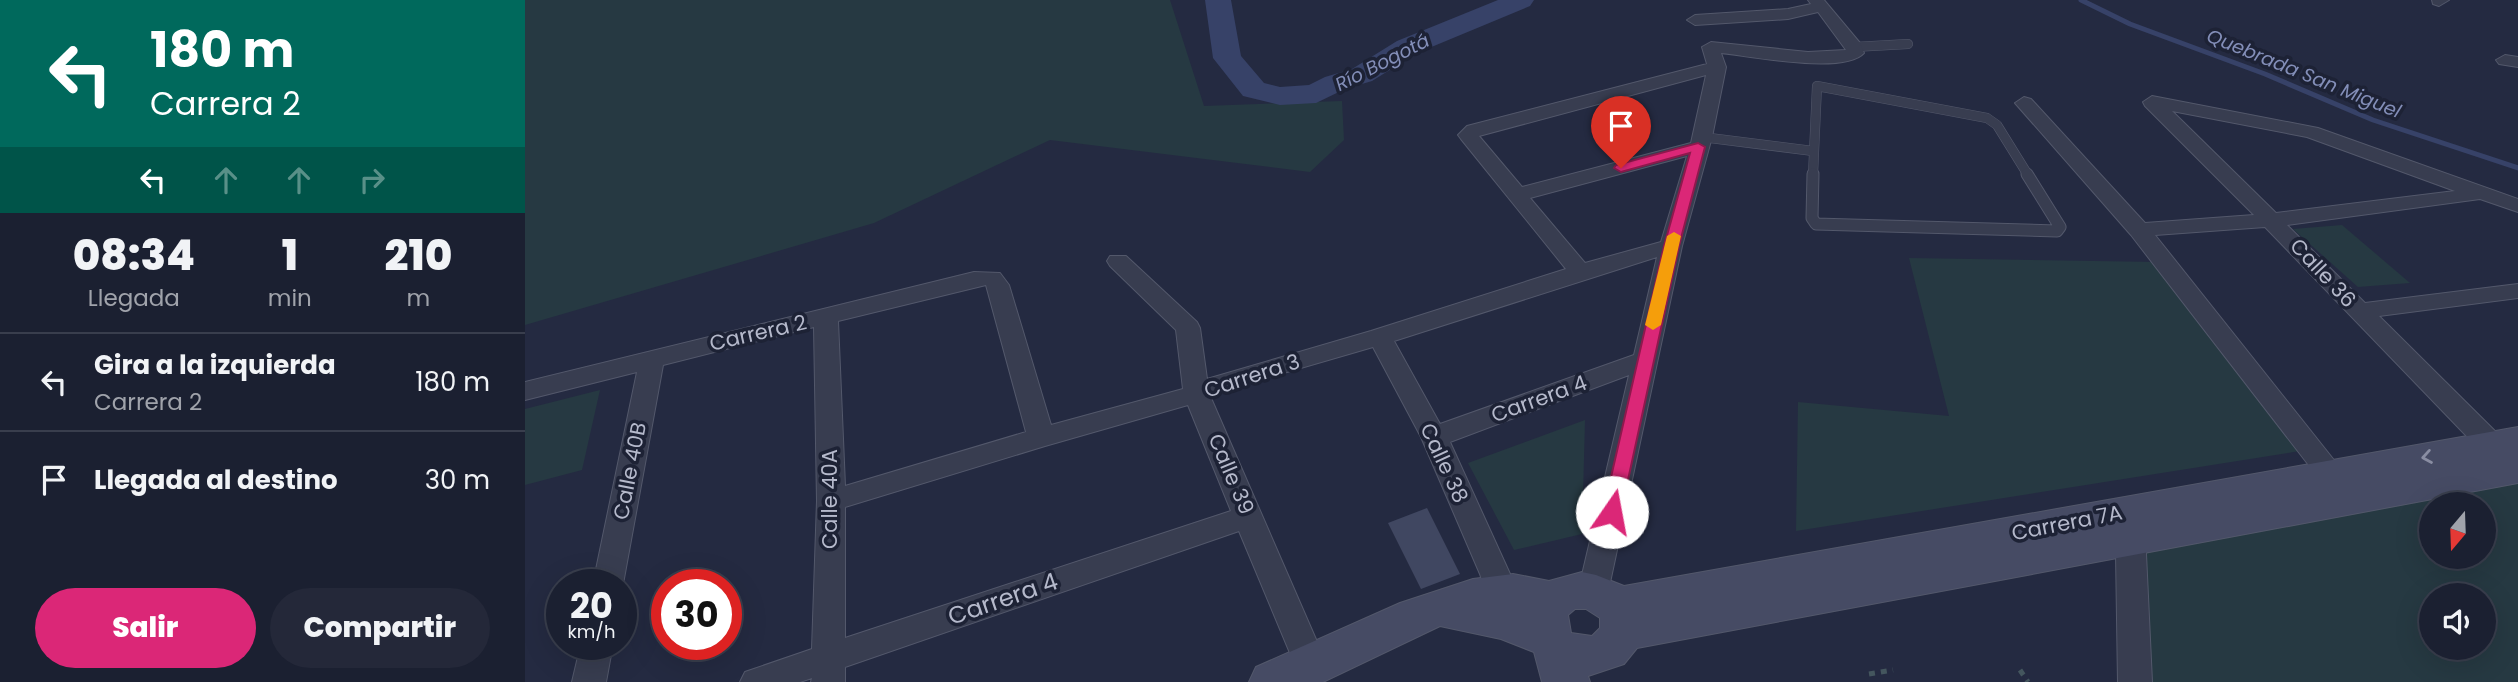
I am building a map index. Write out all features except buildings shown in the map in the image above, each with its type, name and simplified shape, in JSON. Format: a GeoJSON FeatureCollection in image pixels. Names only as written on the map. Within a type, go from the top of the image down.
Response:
{"type":"FeatureCollection","features":[{"type":"Feature","properties":{"kind":"main road","name":"Carrera 7A"},"geometry":{"type":"LineString","coordinates":[[1585,637],[2330,474],[2509,451]]}},
{"type":"Feature","properties":{"kind":"main road","name":"Carrera 7A"},"geometry":{"type":"LineString","coordinates":[[1585,637],[2134,537],[2509,451]]}},
{"type":"Feature","properties":{"kind":"main road"},"geometry":{"type":"LineString","coordinates":[[1293,674],[1432,611],[1465,599],[1500,593],[1527,594],[1585,637]]}},
{"type":"Feature","properties":{"kind":"main road"},"geometry":{"type":"LineString","coordinates":[[1432,611],[1493,616],[1521,625],[1585,637]]}},
{"type":"Feature","properties":{"kind":"street"},"geometry":{"type":"LineString","coordinates":[[1580,272],[1468,135],[1474,130],[1714,57],[1814,58],[1849,57],[1855,53],[1854,47],[1818,4],[1788,14],[1695,20]]}},
{"type":"Feature","properties":{"kind":"street"},"geometry":{"type":"LineString","coordinates":[[1585,637],[1671,246],[1700,142],[1714,57]]}},
{"type":"Feature","properties":{"kind":"street"},"geometry":{"type":"LineString","coordinates":[[2024,103],[2139,230],[2330,474]]}},
{"type":"Feature","properties":{"kind":"street","name":"Calle 36"},"geometry":{"type":"LineString","coordinates":[[2481,194],[2311,132],[2152,103],[2274,220],[2358,311],[2509,451]]}},
{"type":"Feature","properties":{"kind":"street"},"geometry":{"type":"LineString","coordinates":[[1517,195],[1700,142]]}},
{"type":"Feature","properties":{"kind":"street"},"geometry":{"type":"LineString","coordinates":[[2139,230],[2274,220],[2481,194],[2518,206]]}},
{"type":"Feature","properties":{"kind":"street","name":"Carrera 3"},"geometry":{"type":"LineString","coordinates":[[831,501],[1041,437],[1196,394],[1220,383],[1380,337],[1580,272],[1671,246]]}},
{"type":"Feature","properties":{"kind":"street","name":"Calle 39"},"geometry":{"type":"LineString","coordinates":[[1118,261],[1188,328],[1196,394],[1249,516],[1293,674]]}},
{"type":"Feature","properties":{"kind":"street","name":"Carrera 2"},"geometry":{"type":"LineString","coordinates":[[525,391],[974,279],[992,278],[997,285],[1041,437]]}},
{"type":"Feature","properties":{"kind":"street"},"geometry":{"type":"LineString","coordinates":[[2358,311],[2518,291]]}},
{"type":"Feature","properties":{"kind":"street","name":"Calle 40A"},"geometry":{"type":"LineString","coordinates":[[826,317],[831,501],[828,670]]}},
{"type":"Feature","properties":{"kind":"street","name":"Calle 38"},"geometry":{"type":"LineString","coordinates":[[1380,337],[1434,438],[1495,574],[1500,593]]}},
{"type":"Feature","properties":{"kind":"street","name":"Calle 40B"},"geometry":{"type":"LineString","coordinates":[[611,569],[652,358]]}},
{"type":"Feature","properties":{"kind":"street","name":"Carrera 4"},"geometry":{"type":"LineString","coordinates":[[1434,438],[1645,360]]}},
{"type":"Feature","properties":{"kind":"street","name":"Carrera 4"},"geometry":{"type":"LineString","coordinates":[[757,682],[828,670],[1249,516]]}},
{"type":"Feature","properties":{"kind":"street"},"geometry":{"type":"LineString","coordinates":[[2134,537],[2131,554],[2135,682]]}},
{"type":"Feature","properties":{"kind":"street"},"geometry":{"type":"LineString","coordinates":[[589,682],[594,660]]}},
{"type":"Feature","properties":{"kind":"lane"},"geometry":{"type":"LineString","coordinates":[[1854,47],[1908,44]]}},
{"type":"Feature","properties":{"kind":"lane"},"geometry":{"type":"LineString","coordinates":[[1817,86],[1987,118],[1997,125],[2060,227],[2057,231],[2047,231],[1816,224],[1812,218],[1813,151],[1817,86]]}},
{"type":"Feature","properties":{"kind":"lane"},"geometry":{"type":"LineString","coordinates":[[1700,142],[1813,151]]}},
{"type":"Feature","properties":{"kind":"path"},"geometry":{"type":"LineString","coordinates":[[1869,674],[1893,670]]}},
{"type":"Feature","properties":{"kind":"path"},"geometry":{"type":"LineString","coordinates":[[2020,670],[2028,682]]}},
{"type":"Feature","properties":{"kind":"shaded area"},"geometry":{"type":"Polygon","coordinates":[[[525,0],[1170,0],[1204,106],[1342,101],[1344,140],[1310,172],[1050,140],[874,223],[525,325],[525,0]]]}},
{"type":"Feature","properties":{"kind":"shaded area"},"geometry":{"type":"Polygon","coordinates":[[[2342,225],[2410,283],[2358,287],[2293,229],[2342,225]]]}},
{"type":"Feature","properties":{"kind":"shaded area"},"geometry":{"type":"Polygon","coordinates":[[[1909,258],[2157,262],[2300,451],[1796,531],[1798,402],[1949,416],[1909,258]]]}},
{"type":"Feature","properties":{"kind":"shaded area"},"geometry":{"type":"Polygon","coordinates":[[[600,390],[582,470],[525,485],[525,409],[600,390]]]}},
{"type":"Feature","properties":{"kind":"shaded area"},"geometry":{"type":"Polygon","coordinates":[[[1585,420],[1582,534],[1514,550],[1468,463],[1585,420]]]}},
{"type":"Feature","properties":{"kind":"shaded area"},"geometry":{"type":"Polygon","coordinates":[[[2518,482],[2518,682],[2147,682],[2141,542],[2419,498],[2419,569],[2496,569],[2496,492],[2455,492],[2518,482]]]}},
{"type":"Feature","properties":{"kind":"waterway","name":"Río Bogotá"},"geometry":{"type":"LineString","coordinates":[[1218,0],[1227,58],[1254,90],[1280,96],[1316,94],[1335,83],[1362,75],[1407,47],[1521,0]]}},
{"type":"Feature","properties":{"kind":"waterway","name":"Quebrada San Miguel"},"geometry":{"type":"LineString","coordinates":[[2081,0],[2130,24],[2265,74],[2373,120],[2518,168]]}},
{"type":"Feature","properties":{"kind":"slow traffic"},"geometry":{"type":"LineString","coordinates":[[1653,325],[1674,236]]}},
{"type":"Feature","properties":{"kind":"route"},"geometry":{"type":"LineString","coordinates":[[1612,512],[1671,246],[1698,147],[1621,168]]}}]}
